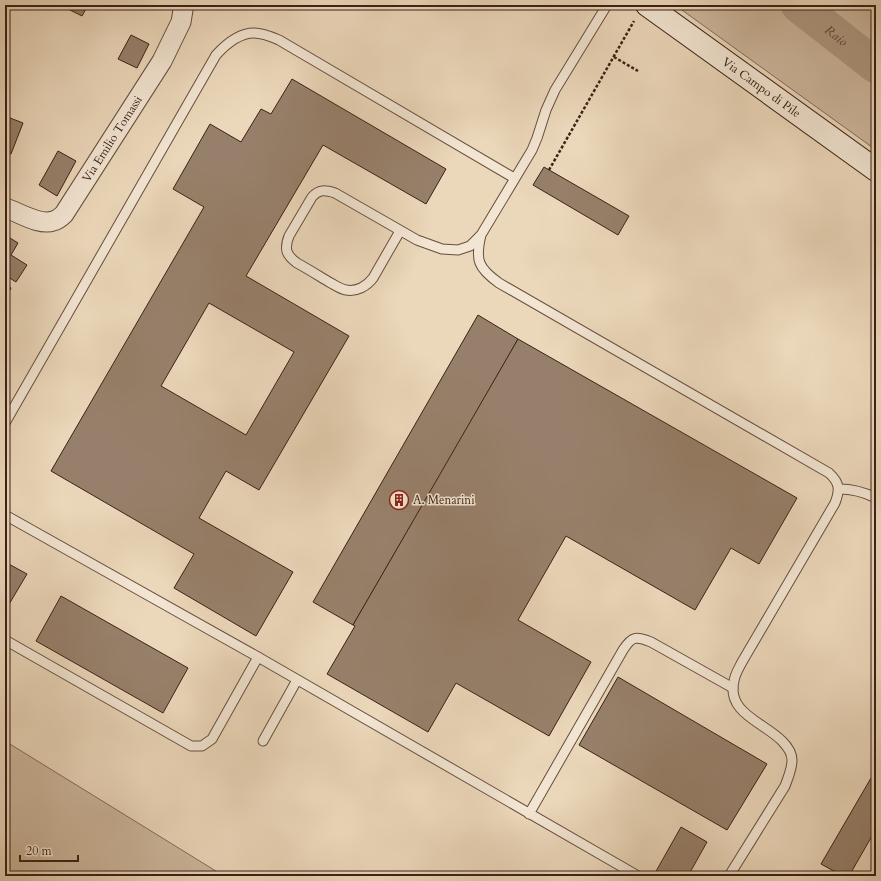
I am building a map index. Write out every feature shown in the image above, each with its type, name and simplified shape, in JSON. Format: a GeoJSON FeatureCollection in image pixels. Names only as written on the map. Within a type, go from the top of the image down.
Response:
{"type":"FeatureCollection","features":[{"type":"Feature","properties":{"kind":"main road","name":"Via Campo di Pile"},"geometry":{"type":"LineString","coordinates":[[642,12],[876,170]]}},
{"type":"Feature","properties":{"kind":"street","name":"Via Emilio Tomassi"},"geometry":{"type":"LineString","coordinates":[[5,208],[34,220],[44,222],[53,222],[64,214],[162,61],[181,22],[183,10],[182,5]]}},
{"type":"Feature","properties":{"kind":"lane"},"geometry":{"type":"LineString","coordinates":[[400,231],[369,284],[354,290],[346,290],[338,287],[297,263],[291,259],[286,248],[289,236],[312,198],[316,193],[322,191],[335,193],[417,240],[442,249],[458,250],[470,246],[481,234],[534,143],[555,90],[607,5]]}},
{"type":"Feature","properties":{"kind":"lane"},"geometry":{"type":"LineString","coordinates":[[5,423],[216,55],[225,45],[239,36],[254,33],[266,35],[279,40],[514,178]]}},
{"type":"Feature","properties":{"kind":"lane"},"geometry":{"type":"LineString","coordinates":[[481,234],[478,248],[479,262],[487,275],[821,467],[834,477],[837,482],[839,489],[835,503],[742,662],[736,676],[733,688],[734,698],[740,708],[750,718],[777,736],[788,747],[792,759],[791,772],[785,786],[729,876]]}},
{"type":"Feature","properties":{"kind":"lane"},"geometry":{"type":"LineString","coordinates":[[839,489],[855,490],[876,498]]}},
{"type":"Feature","properties":{"kind":"lane"},"geometry":{"type":"LineString","coordinates":[[5,515],[297,680],[638,876]]}},
{"type":"Feature","properties":{"kind":"lane"},"geometry":{"type":"LineString","coordinates":[[529,814],[623,650],[631,640],[637,638],[651,642],[733,688]]}},
{"type":"Feature","properties":{"kind":"lane"},"geometry":{"type":"LineString","coordinates":[[5,640],[191,746],[202,746],[212,739],[258,658]]}},
{"type":"Feature","properties":{"kind":"lane"},"geometry":{"type":"LineString","coordinates":[[263,741],[297,680]]}},
{"type":"Feature","properties":{"kind":"path"},"geometry":{"type":"LineString","coordinates":[[549,170],[614,57],[642,12]]}},
{"type":"Feature","properties":{"kind":"path"},"geometry":{"type":"LineString","coordinates":[[614,57],[638,71]]}},
{"type":"Feature","properties":{"kind":"shaded area"},"geometry":{"type":"Polygon","coordinates":[[[675,5],[876,5],[876,150],[675,5]]]}},
{"type":"Feature","properties":{"kind":"shaded area"},"geometry":{"type":"Polygon","coordinates":[[[5,741],[224,876],[5,876],[5,741]]]}},
{"type":"Feature","properties":{"kind":"building"},"geometry":{"type":"Polygon","coordinates":[[[88,5],[82,16],[62,6],[88,5]]]}},
{"type":"Feature","properties":{"kind":"building"},"geometry":{"type":"Polygon","coordinates":[[[131,35],[149,44],[137,68],[118,59],[131,35]]]}},
{"type":"Feature","properties":{"kind":"building"},"geometry":{"type":"Polygon","coordinates":[[[292,79],[446,169],[426,204],[323,145],[246,276],[349,336],[259,490],[226,471],[199,518],[293,572],[256,636],[174,588],[194,554],[51,471],[204,207],[173,189],[210,124],[241,142],[261,109],[271,114],[292,79]],[[209,303],[161,386],[246,435],[294,352],[209,303]]]}},
{"type":"Feature","properties":{"kind":"building"},"geometry":{"type":"Polygon","coordinates":[[[5,116],[23,123],[11,154],[5,152],[5,116]]]}},
{"type":"Feature","properties":{"kind":"building"},"geometry":{"type":"Polygon","coordinates":[[[58,151],[76,161],[57,196],[39,185],[58,151]]]}},
{"type":"Feature","properties":{"kind":"building"},"geometry":{"type":"Polygon","coordinates":[[[544,167],[629,216],[618,235],[533,185],[544,167]]]}},
{"type":"Feature","properties":{"kind":"building"},"geometry":{"type":"Polygon","coordinates":[[[5,235],[18,243],[11,255],[27,265],[16,282],[5,275],[5,235]]]}},
{"type":"Feature","properties":{"kind":"building"},"geometry":{"type":"Polygon","coordinates":[[[5,284],[11,288],[5,299],[5,284]]]}},
{"type":"Feature","properties":{"kind":"building","name":"A. Menarini"},"geometry":{"type":"Polygon","coordinates":[[[478,315],[518,339],[485,399],[353,625],[313,602],[478,315]]]}},
{"type":"Feature","properties":{"kind":"building"},"geometry":{"type":"Polygon","coordinates":[[[518,339],[797,498],[759,564],[731,548],[695,610],[566,536],[518,620],[591,662],[549,736],[456,683],[428,732],[327,674],[355,626],[353,625],[518,339]]]}},
{"type":"Feature","properties":{"kind":"building"},"geometry":{"type":"Polygon","coordinates":[[[5,562],[27,574],[5,611],[5,562]]]}},
{"type":"Feature","properties":{"kind":"building"},"geometry":{"type":"Polygon","coordinates":[[[61,596],[188,668],[163,713],[36,641],[61,596]]]}},
{"type":"Feature","properties":{"kind":"building"},"geometry":{"type":"Polygon","coordinates":[[[618,677],[767,764],[727,830],[579,745],[618,677]]]}},
{"type":"Feature","properties":{"kind":"building"},"geometry":{"type":"Polygon","coordinates":[[[871,778],[876,781],[876,829],[849,876],[843,876],[821,864],[871,778]]]}},
{"type":"Feature","properties":{"kind":"building"},"geometry":{"type":"Polygon","coordinates":[[[681,827],[707,842],[688,876],[661,876],[655,873],[681,827]]]}},
{"type":"Feature","properties":{"kind":"waterway","name":"Raio"},"geometry":{"type":"LineString","coordinates":[[798,5],[876,66]]}},
{"type":"Feature","properties":{"kind":"place","name":"A. Menarini"},"geometry":{"type":"Point","coordinates":[399,500]}}]}
